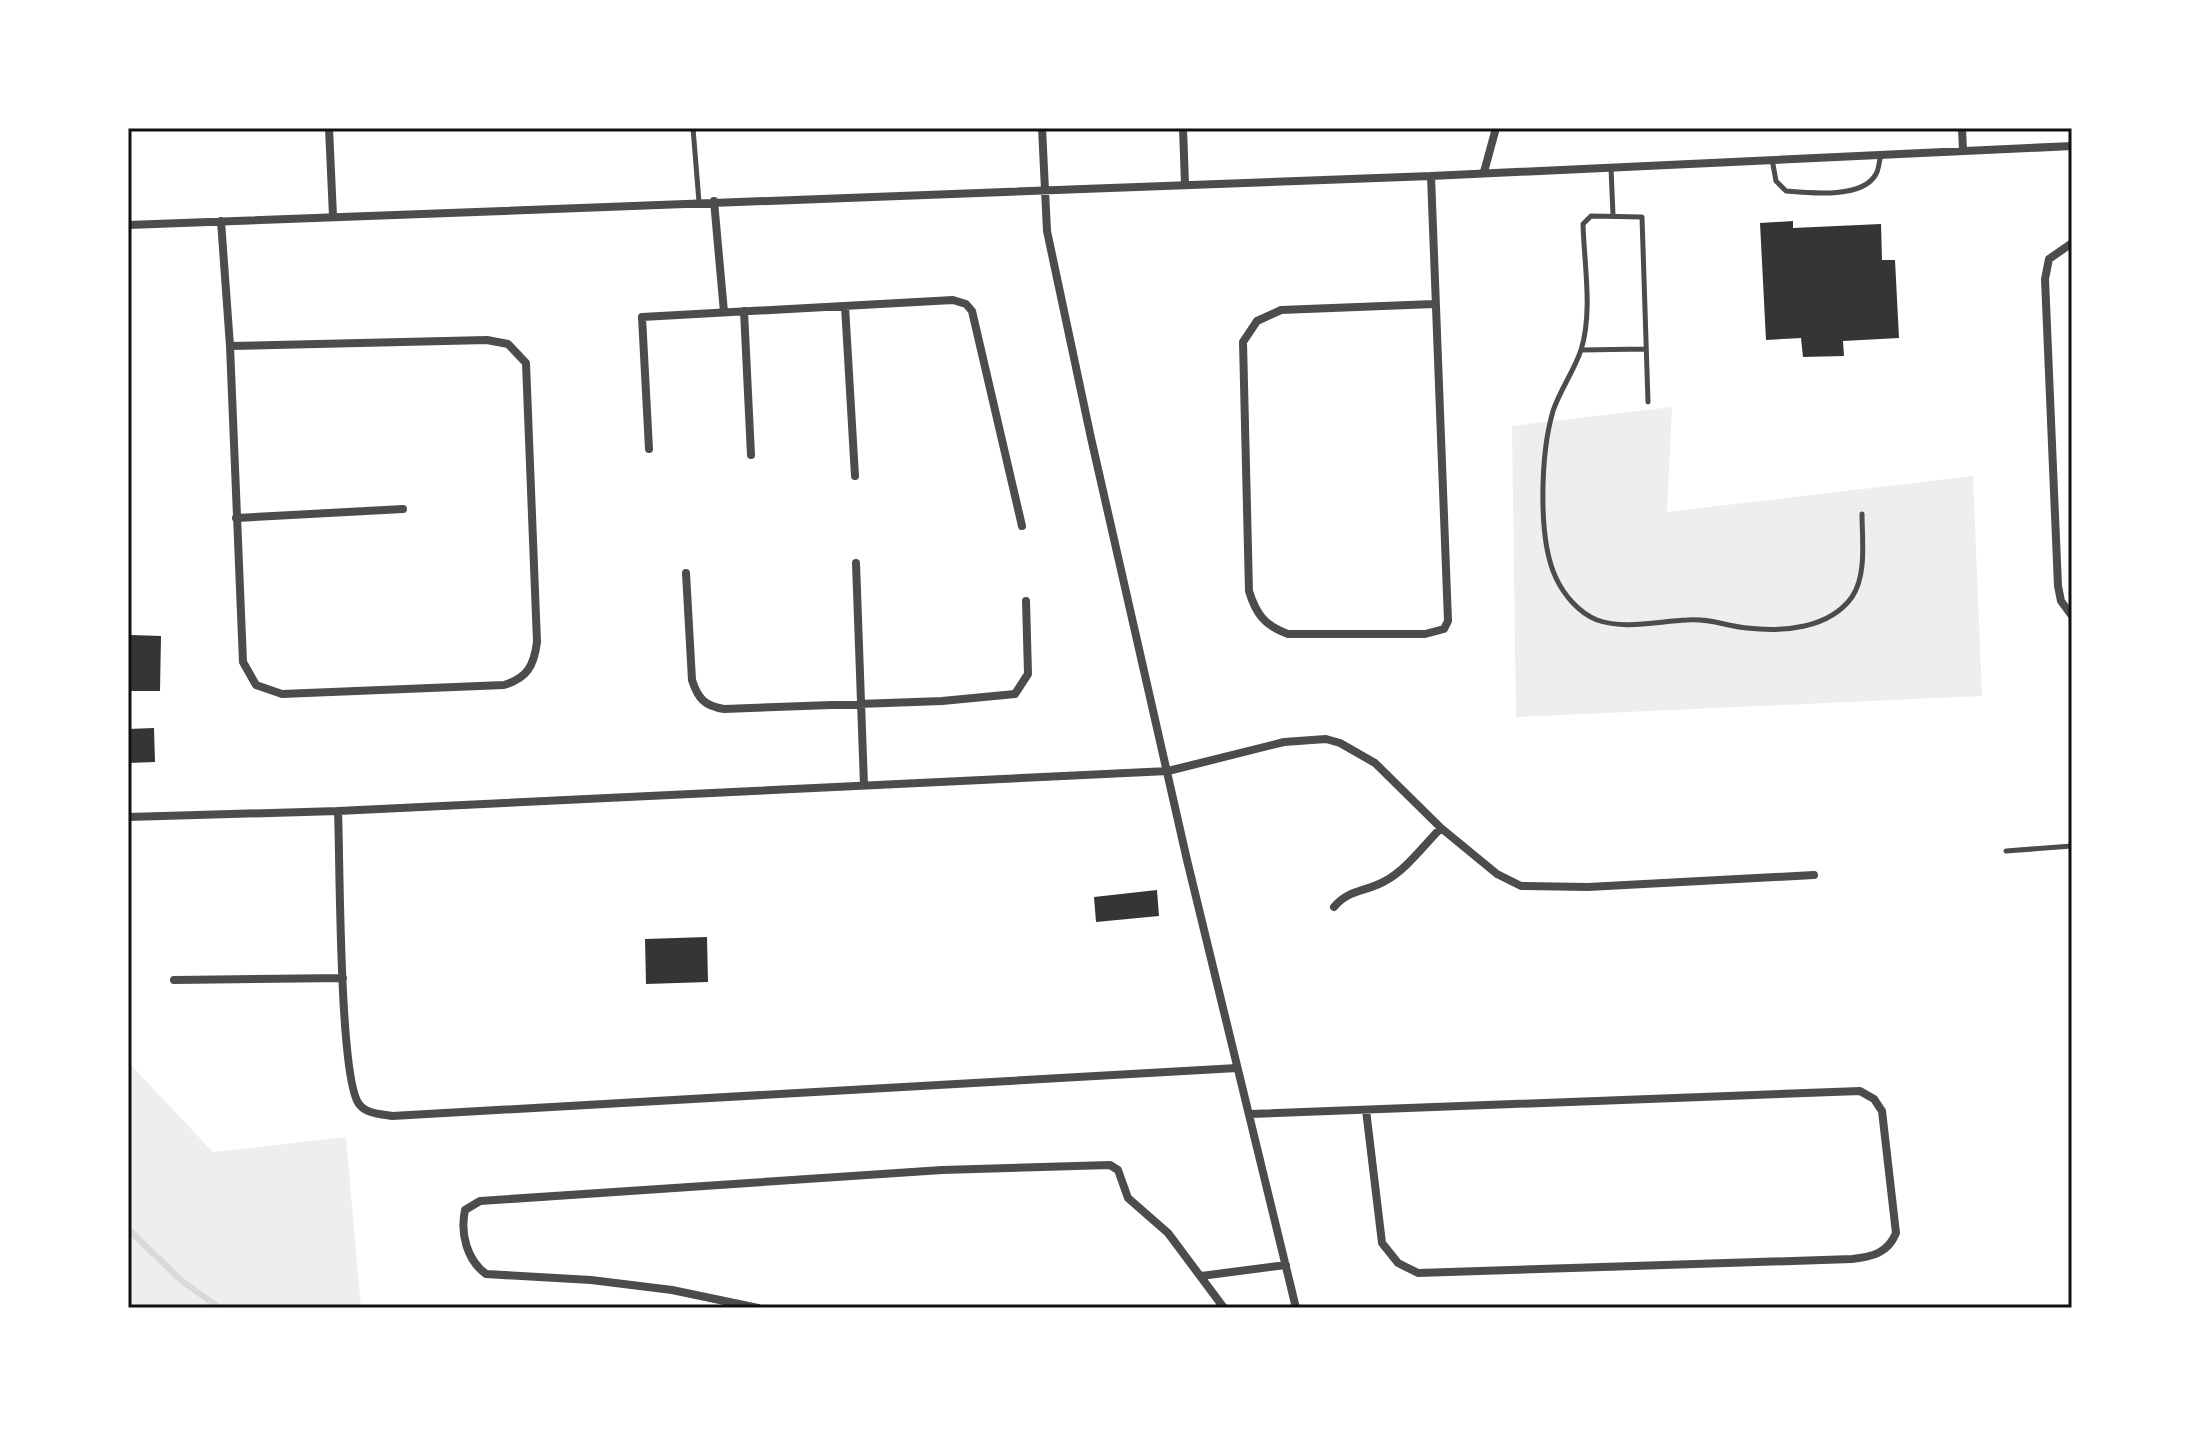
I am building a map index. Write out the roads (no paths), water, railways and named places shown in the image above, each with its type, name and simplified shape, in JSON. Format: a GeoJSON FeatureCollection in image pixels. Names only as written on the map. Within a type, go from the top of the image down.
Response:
{"type":"FeatureCollection","features":[{"type":"Feature","properties":{"kind":"street"},"geometry":{"type":"LineString","coordinates":[[329,128],[333,216]]}},
{"type":"Feature","properties":{"kind":"street"},"geometry":{"type":"LineString","coordinates":[[1042,128],[1047,231],[1081,394],[1237,1068],[1296,1308]]}},
{"type":"Feature","properties":{"kind":"street"},"geometry":{"type":"LineString","coordinates":[[1183,128],[1185,184]]}},
{"type":"Feature","properties":{"kind":"street"},"geometry":{"type":"LineString","coordinates":[[1484,172],[1496,128]]}},
{"type":"Feature","properties":{"kind":"street"},"geometry":{"type":"LineString","coordinates":[[1962,128],[1963,151]]}},
{"type":"Feature","properties":{"kind":"street"},"geometry":{"type":"LineString","coordinates":[[128,225],[1431,176],[2072,146]]}},
{"type":"Feature","properties":{"kind":"street"},"geometry":{"type":"LineString","coordinates":[[1431,176],[1448,621],[1436,633],[1409,636],[1288,634],[1270,627],[1255,609],[1249,591],[1243,342],[1257,321],[1281,310],[1434,304]]}},
{"type":"Feature","properties":{"kind":"street"},"geometry":{"type":"LineString","coordinates":[[714,201],[724,312]]}},
{"type":"Feature","properties":{"kind":"street"},"geometry":{"type":"LineString","coordinates":[[221,221],[230,346],[243,662],[256,685],[282,694],[504,685],[520,680],[535,660],[537,642],[526,363],[518,351],[508,344],[487,340],[230,346]]}},
{"type":"Feature","properties":{"kind":"street"},"geometry":{"type":"LineString","coordinates":[[2072,243],[2049,259],[2045,279],[2058,586],[2061,601],[2072,616]]}},
{"type":"Feature","properties":{"kind":"street"},"geometry":{"type":"LineString","coordinates":[[649,449],[642,317],[953,300],[966,304],[972,311],[1022,526]]}},
{"type":"Feature","properties":{"kind":"street"},"geometry":{"type":"LineString","coordinates":[[845,306],[855,476]]}},
{"type":"Feature","properties":{"kind":"street"},"geometry":{"type":"LineString","coordinates":[[744,311],[751,455]]}},
{"type":"Feature","properties":{"kind":"street"},"geometry":{"type":"LineString","coordinates":[[236,518],[403,509]]}},
{"type":"Feature","properties":{"kind":"street"},"geometry":{"type":"LineString","coordinates":[[856,563],[864,785]]}},
{"type":"Feature","properties":{"kind":"street"},"geometry":{"type":"LineString","coordinates":[[686,573],[692,680],[696,693],[709,706],[724,709],[1008,696],[1020,691],[1028,674],[1026,601]]}},
{"type":"Feature","properties":{"kind":"street"},"geometry":{"type":"LineString","coordinates":[[128,817],[338,811],[1168,771],[1272,745],[1326,739],[1350,747],[1375,763],[1441,828],[1497,874],[1521,886],[1588,887],[1814,875]]}},
{"type":"Feature","properties":{"kind":"street"},"geometry":{"type":"LineString","coordinates":[[338,811],[343,978],[354,1096],[360,1106],[371,1112],[392,1116],[1237,1068]]}},
{"type":"Feature","properties":{"kind":"street"},"geometry":{"type":"LineString","coordinates":[[1334,907],[1353,891],[1384,882],[1395,874],[1441,828]]}},
{"type":"Feature","properties":{"kind":"street"},"geometry":{"type":"LineString","coordinates":[[174,980],[343,978]]}},
{"type":"Feature","properties":{"kind":"street"},"geometry":{"type":"LineString","coordinates":[[1250,1114],[1860,1091],[1874,1099],[1882,1111],[1896,1233],[1888,1248],[1877,1254],[1852,1259],[1443,1275],[1418,1273],[1398,1263],[1382,1243],[1366,1110]]}},
{"type":"Feature","properties":{"kind":"street"},"geometry":{"type":"LineString","coordinates":[[758,1308],[672,1290],[591,1280],[486,1274],[468,1253],[465,1210],[480,1201],[942,1170],[1106,1165],[1118,1170],[1128,1198],[1168,1233],[1224,1308]]}},
{"type":"Feature","properties":{"kind":"street"},"geometry":{"type":"LineString","coordinates":[[1201,1276],[1286,1265]]}},
{"type":"Feature","properties":{"kind":"lane"},"geometry":{"type":"LineString","coordinates":[[693,128],[699,202]]}},
{"type":"Feature","properties":{"kind":"lane"},"geometry":{"type":"LineString","coordinates":[[1772,159],[1776,181],[1786,191],[1847,191],[1869,182],[1876,174],[1881,154]]}},
{"type":"Feature","properties":{"kind":"lane"},"geometry":{"type":"LineString","coordinates":[[1611,166],[1613,215]]}},
{"type":"Feature","properties":{"kind":"lane"},"geometry":{"type":"LineString","coordinates":[[1648,402],[1643,223],[1636,215],[1591,216],[1583,224],[1586,324],[1581,350],[1554,409],[1545,445],[1544,504],[1555,576],[1571,602],[1597,620],[1627,624],[1719,621],[1745,628],[1815,625],[1837,613],[1853,595],[1862,564],[1862,514]]}},
{"type":"Feature","properties":{"kind":"lane"},"geometry":{"type":"LineString","coordinates":[[1581,350],[1645,349]]}},
{"type":"Feature","properties":{"kind":"lane"},"geometry":{"type":"LineString","coordinates":[[2006,851],[2072,846]]}},
{"type":"Feature","properties":{"kind":"waterway"},"geometry":{"type":"LineString","coordinates":[[128,1229],[183,1282],[220,1308]]}}]}
